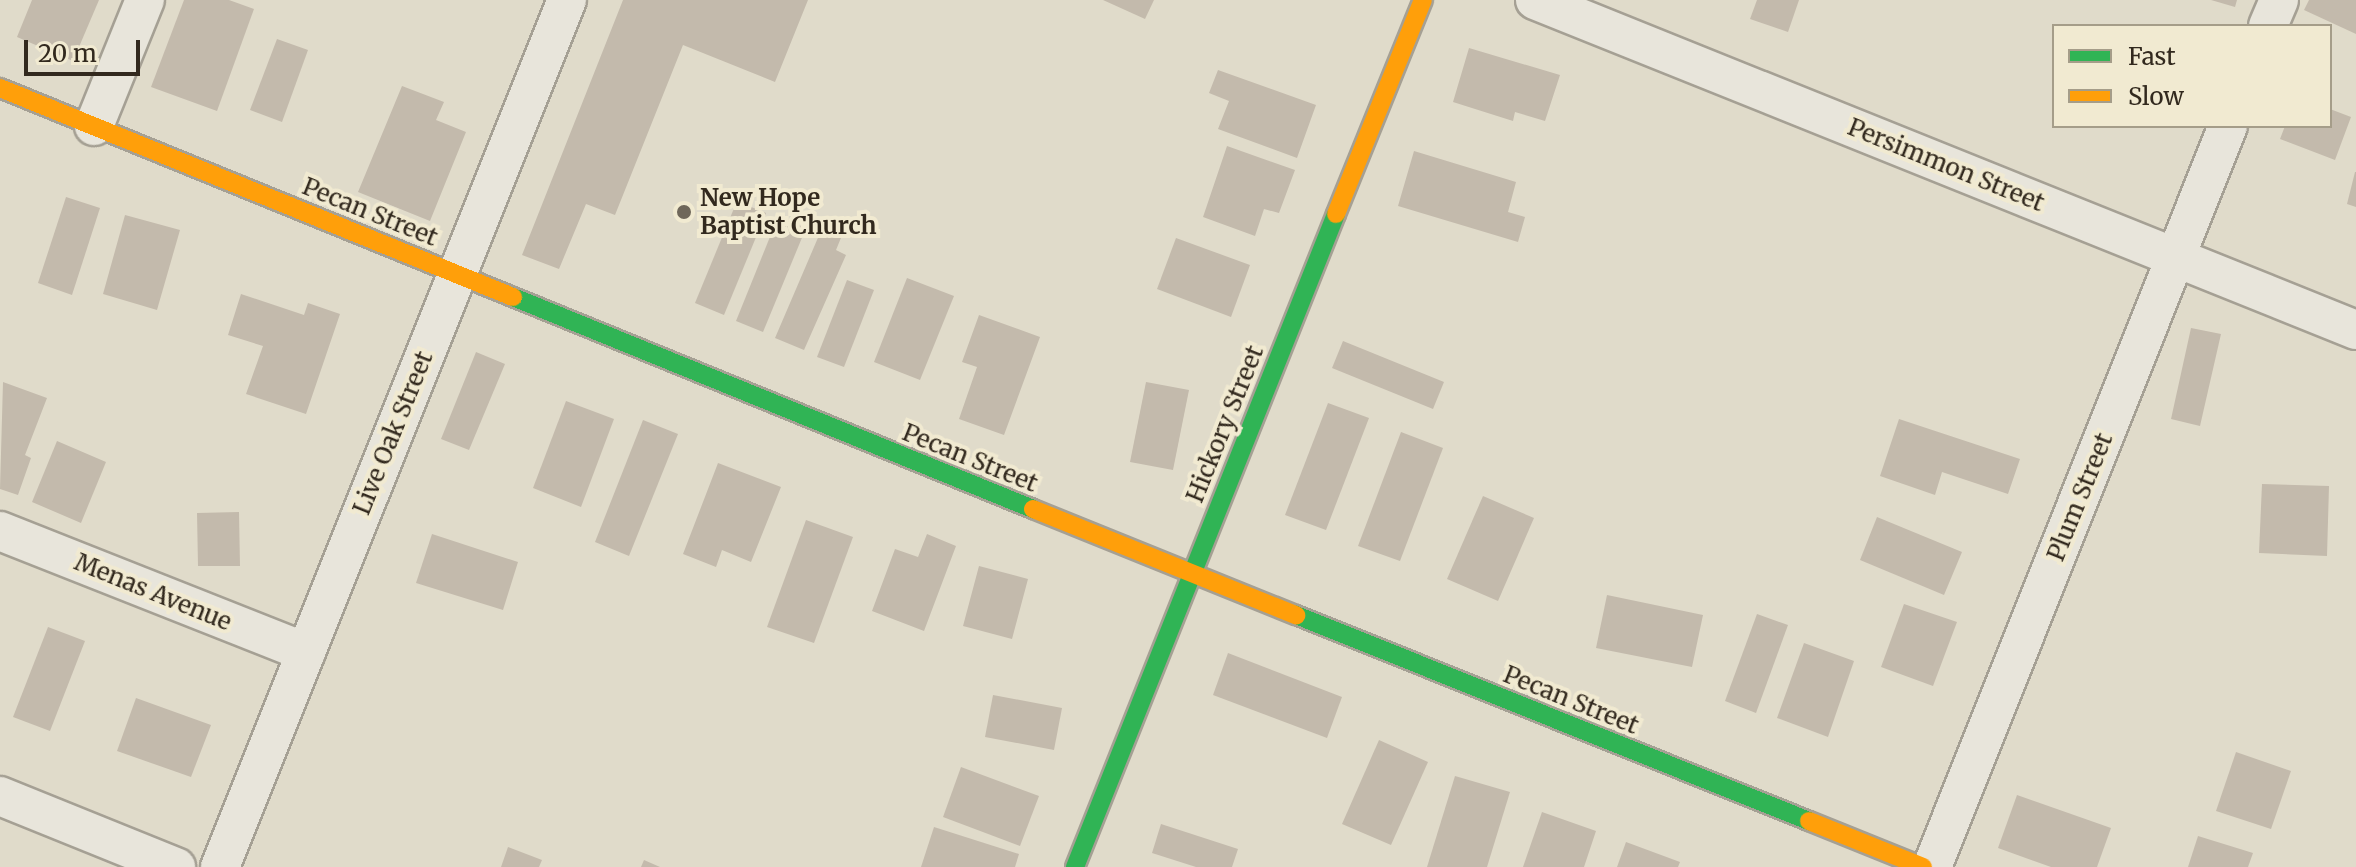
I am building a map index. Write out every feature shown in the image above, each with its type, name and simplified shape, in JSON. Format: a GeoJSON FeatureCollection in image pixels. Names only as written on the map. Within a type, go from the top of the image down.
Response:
{"type":"FeatureCollection","features":[{"type":"Feature","properties":{"kind":"street"},"geometry":{"type":"LineString","coordinates":[[94,126],[145,0]]}},
{"type":"Feature","properties":{"kind":"street","name":"Live Oak Street"},"geometry":{"type":"LineString","coordinates":[[220,867],[567,0]]}},
{"type":"Feature","properties":{"kind":"street","name":"Hickory Street"},"geometry":{"type":"LineString","coordinates":[[1075,867],[1190,573],[1423,0]]}},
{"type":"Feature","properties":{"kind":"street","name":"Persimmon Street"},"geometry":{"type":"LineString","coordinates":[[1535,0],[2356,330]]}},
{"type":"Feature","properties":{"kind":"street"},"geometry":{"type":"LineString","coordinates":[[2269,24],[2279,0]]}},
{"type":"Feature","properties":{"kind":"street","name":"Pecan Street"},"geometry":{"type":"LineString","coordinates":[[0,88],[1190,573],[1923,867]]}},
{"type":"Feature","properties":{"kind":"street","name":"Plum Street"},"geometry":{"type":"LineString","coordinates":[[1932,867],[2227,128]]}},
{"type":"Feature","properties":{"kind":"street","name":"Menas Avenue"},"geometry":{"type":"LineString","coordinates":[[0,531],[306,652]]}},
{"type":"Feature","properties":{"kind":"street"},"geometry":{"type":"LineString","coordinates":[[0,796],[176,867]]}},
{"type":"Feature","properties":{"kind":"building"},"geometry":{"type":"Polygon","coordinates":[[[32,0],[99,0],[73,61],[17,37],[32,0]]]}},
{"type":"Feature","properties":{"kind":"building"},"geometry":{"type":"Polygon","coordinates":[[[184,0],[229,0],[254,9],[217,111],[151,87],[184,0]]]}},
{"type":"Feature","properties":{"kind":"building"},"geometry":{"type":"Polygon","coordinates":[[[623,0],[808,0],[775,82],[683,45],[615,215],[586,204],[559,269],[522,255],[623,0]]]}},
{"type":"Feature","properties":{"kind":"building"},"geometry":{"type":"Polygon","coordinates":[[[1103,0],[1154,0],[1145,19],[1103,0]]]}},
{"type":"Feature","properties":{"kind":"building"},"geometry":{"type":"Polygon","coordinates":[[[1757,0],[1799,0],[1788,32],[1750,19],[1757,0]]]}},
{"type":"Feature","properties":{"kind":"building"},"geometry":{"type":"Polygon","coordinates":[[[2211,0],[2237,0],[2235,7],[2211,0]]]}},
{"type":"Feature","properties":{"kind":"building"},"geometry":{"type":"Polygon","coordinates":[[[2309,0],[2356,0],[2356,34],[2304,10],[2309,0]]]}},
{"type":"Feature","properties":{"kind":"building"},"geometry":{"type":"Polygon","coordinates":[[[277,39],[308,50],[282,122],[250,110],[277,39]]]}},
{"type":"Feature","properties":{"kind":"building"},"geometry":{"type":"Polygon","coordinates":[[[1469,48],[1560,75],[1545,121],[1515,112],[1513,121],[1453,102],[1469,48]]]}},
{"type":"Feature","properties":{"kind":"building"},"geometry":{"type":"Polygon","coordinates":[[[1218,70],[1316,105],[1297,158],[1218,129],[1229,101],[1209,93],[1218,70]]]}},
{"type":"Feature","properties":{"kind":"building"},"geometry":{"type":"Polygon","coordinates":[[[402,86],[444,102],[436,120],[466,132],[430,221],[358,192],[402,86]]]}},
{"type":"Feature","properties":{"kind":"building"},"geometry":{"type":"Polygon","coordinates":[[[2332,110],[2351,117],[2335,160],[2280,139],[2284,128],[2332,128],[2332,110]]]}},
{"type":"Feature","properties":{"kind":"building"},"geometry":{"type":"Polygon","coordinates":[[[1227,146],[1295,170],[1279,213],[1264,209],[1255,236],[1203,217],[1227,146]]]}},
{"type":"Feature","properties":{"kind":"building"},"geometry":{"type":"Polygon","coordinates":[[[1414,151],[1516,182],[1508,212],[1525,217],[1518,242],[1398,206],[1414,151]]]}},
{"type":"Feature","properties":{"kind":"building"},"geometry":{"type":"Polygon","coordinates":[[[2356,172],[2356,207],[2347,204],[2356,172]]]}},
{"type":"Feature","properties":{"kind":"building"},"geometry":{"type":"Polygon","coordinates":[[[66,197],[100,208],[72,295],[38,283],[66,197]]]}},
{"type":"Feature","properties":{"kind":"building"},"geometry":{"type":"Polygon","coordinates":[[[737,201],[766,213],[724,315],[695,303],[737,201]]]}},
{"type":"Feature","properties":{"kind":"building"},"geometry":{"type":"Polygon","coordinates":[[[125,215],[180,230],[157,310],[103,294],[125,215]]]}},
{"type":"Feature","properties":{"kind":"building"},"geometry":{"type":"Polygon","coordinates":[[[778,217],[806,228],[763,332],[736,321],[778,217]]]}},
{"type":"Feature","properties":{"kind":"building"},"geometry":{"type":"Polygon","coordinates":[[[826,219],[845,228],[836,250],[846,255],[804,350],[775,338],[826,219]]]}},
{"type":"Feature","properties":{"kind":"building"},"geometry":{"type":"Polygon","coordinates":[[[1176,238],[1250,265],[1231,317],[1157,289],[1176,238]]]}},
{"type":"Feature","properties":{"kind":"building"},"geometry":{"type":"Polygon","coordinates":[[[907,278],[954,296],[920,380],[874,362],[907,278]]]}},
{"type":"Feature","properties":{"kind":"building"},"geometry":{"type":"Polygon","coordinates":[[[847,280],[874,290],[844,367],[817,357],[847,280]]]}},
{"type":"Feature","properties":{"kind":"building"},"geometry":{"type":"Polygon","coordinates":[[[241,294],[304,315],[308,303],[340,314],[306,414],[246,394],[263,346],[228,335],[241,294]]]}},
{"type":"Feature","properties":{"kind":"building"},"geometry":{"type":"Polygon","coordinates":[[[979,315],[1040,337],[1004,435],[959,419],[977,367],[962,362],[979,315]]]}},
{"type":"Feature","properties":{"kind":"building"},"geometry":{"type":"Polygon","coordinates":[[[2191,328],[2221,334],[2200,426],[2171,419],[2191,328]]]}},
{"type":"Feature","properties":{"kind":"building"},"geometry":{"type":"Polygon","coordinates":[[[1343,341],[1444,382],[1433,409],[1332,368],[1343,341]]]}},
{"type":"Feature","properties":{"kind":"building"},"geometry":{"type":"Polygon","coordinates":[[[476,352],[505,364],[469,450],[441,439],[476,352]]]}},
{"type":"Feature","properties":{"kind":"building"},"geometry":{"type":"Polygon","coordinates":[[[3,382],[47,398],[25,455],[31,458],[18,495],[0,489],[3,382]]]}},
{"type":"Feature","properties":{"kind":"building"},"geometry":{"type":"Polygon","coordinates":[[[1146,382],[1189,390],[1173,470],[1130,462],[1146,382]]]}},
{"type":"Feature","properties":{"kind":"building"},"geometry":{"type":"Polygon","coordinates":[[[566,401],[614,419],[581,507],[533,488],[566,401]]]}},
{"type":"Feature","properties":{"kind":"building"},"geometry":{"type":"Polygon","coordinates":[[[1328,403],[1369,418],[1326,530],[1285,515],[1328,403]]]}},
{"type":"Feature","properties":{"kind":"building"},"geometry":{"type":"Polygon","coordinates":[[[1899,419],[2020,459],[2008,494],[1942,472],[1935,495],[1880,476],[1899,419]]]}},
{"type":"Feature","properties":{"kind":"building"},"geometry":{"type":"Polygon","coordinates":[[[643,420],[678,434],[629,556],[595,542],[643,420]]]}},
{"type":"Feature","properties":{"kind":"building"},"geometry":{"type":"Polygon","coordinates":[[[1401,432],[1443,448],[1400,561],[1358,546],[1401,432]]]}},
{"type":"Feature","properties":{"kind":"building"},"geometry":{"type":"Polygon","coordinates":[[[57,441],[106,462],[81,523],[32,502],[57,441]]]}},
{"type":"Feature","properties":{"kind":"building"},"geometry":{"type":"Polygon","coordinates":[[[718,463],[781,487],[751,562],[722,550],[716,567],[683,554],[718,463]]]}},
{"type":"Feature","properties":{"kind":"building"},"geometry":{"type":"Polygon","coordinates":[[[2262,484],[2329,486],[2327,556],[2259,553],[2262,484]]]}},
{"type":"Feature","properties":{"kind":"building"},"geometry":{"type":"Polygon","coordinates":[[[1483,496],[1534,518],[1498,601],[1447,579],[1483,496]]]}},
{"type":"Feature","properties":{"kind":"building"},"geometry":{"type":"Polygon","coordinates":[[[239,512],[240,566],[198,566],[197,513],[239,512]]]}},
{"type":"Feature","properties":{"kind":"building"},"geometry":{"type":"Polygon","coordinates":[[[1877,517],[1962,552],[1944,595],[1860,560],[1877,517]]]}},
{"type":"Feature","properties":{"kind":"building"},"geometry":{"type":"Polygon","coordinates":[[[806,520],[853,537],[814,643],[767,627],[806,520]]]}},
{"type":"Feature","properties":{"kind":"building"},"geometry":{"type":"Polygon","coordinates":[[[432,534],[518,562],[503,610],[416,583],[432,534]]]}},
{"type":"Feature","properties":{"kind":"building"},"geometry":{"type":"Polygon","coordinates":[[[927,534],[956,546],[924,631],[872,611],[895,549],[918,557],[927,534]]]}},
{"type":"Feature","properties":{"kind":"building"},"geometry":{"type":"Polygon","coordinates":[[[979,566],[1028,579],[1012,639],[963,626],[979,566]]]}},
{"type":"Feature","properties":{"kind":"building"},"geometry":{"type":"Polygon","coordinates":[[[1607,595],[1703,615],[1692,667],[1596,648],[1607,595]]]}},
{"type":"Feature","properties":{"kind":"building"},"geometry":{"type":"Polygon","coordinates":[[[1904,604],[1957,622],[1933,686],[1881,667],[1904,604]]]}},
{"type":"Feature","properties":{"kind":"building"},"geometry":{"type":"Polygon","coordinates":[[[1757,614],[1788,625],[1756,713],[1725,701],[1757,614]]]}},
{"type":"Feature","properties":{"kind":"building"},"geometry":{"type":"Polygon","coordinates":[[[48,627],[85,641],[50,731],[13,717],[48,627]]]}},
{"type":"Feature","properties":{"kind":"building"},"geometry":{"type":"Polygon","coordinates":[[[1804,643],[1854,661],[1828,737],[1777,718],[1804,643]]]}},
{"type":"Feature","properties":{"kind":"building"},"geometry":{"type":"Polygon","coordinates":[[[1228,653],[1342,697],[1327,738],[1213,695],[1228,653]]]}},
{"type":"Feature","properties":{"kind":"building"},"geometry":{"type":"Polygon","coordinates":[[[993,695],[1062,708],[1054,750],[985,737],[993,695]]]}},
{"type":"Feature","properties":{"kind":"building"},"geometry":{"type":"Polygon","coordinates":[[[136,698],[211,725],[191,777],[117,751],[136,698]]]}},
{"type":"Feature","properties":{"kind":"building"},"geometry":{"type":"Polygon","coordinates":[[[1379,740],[1428,762],[1391,845],[1342,824],[1379,740]]]}},
{"type":"Feature","properties":{"kind":"building"},"geometry":{"type":"Polygon","coordinates":[[[2236,752],[2291,771],[2271,829],[2216,811],[2236,752]]]}},
{"type":"Feature","properties":{"kind":"building"},"geometry":{"type":"Polygon","coordinates":[[[961,767],[1039,796],[1020,846],[943,817],[961,767]]]}},
{"type":"Feature","properties":{"kind":"building"},"geometry":{"type":"Polygon","coordinates":[[[1455,776],[1510,792],[1487,867],[1427,867],[1455,776]]]}},
{"type":"Feature","properties":{"kind":"building"},"geometry":{"type":"Polygon","coordinates":[[[2017,795],[2111,828],[2097,867],[2051,867],[1998,848],[2017,795]]]}},
{"type":"Feature","properties":{"kind":"building"},"geometry":{"type":"Polygon","coordinates":[[[1542,812],[1596,831],[1584,867],[1523,867],[1542,812]]]}},
{"type":"Feature","properties":{"kind":"building"},"geometry":{"type":"Polygon","coordinates":[[[1161,824],[1238,849],[1232,867],[1196,867],[1152,853],[1161,824]]]}},
{"type":"Feature","properties":{"kind":"building"},"geometry":{"type":"Polygon","coordinates":[[[934,827],[1019,854],[1015,867],[921,867],[934,827]]]}},
{"type":"Feature","properties":{"kind":"building"},"geometry":{"type":"Polygon","coordinates":[[[2198,836],[2253,853],[2248,867],[2188,867],[2198,836]]]}},
{"type":"Feature","properties":{"kind":"building"},"geometry":{"type":"Polygon","coordinates":[[[1626,842],[1680,862],[1678,867],[1617,867],[1626,842]]]}},
{"type":"Feature","properties":{"kind":"building"},"geometry":{"type":"Polygon","coordinates":[[[508,847],[542,860],[539,867],[501,867],[508,847]]]}},
{"type":"Feature","properties":{"kind":"building"},"geometry":{"type":"Polygon","coordinates":[[[644,860],[660,867],[641,867],[644,860]]]}},
{"type":"Feature","properties":{"kind":"traffic: fast"},"geometry":{"type":"LineString","coordinates":[[1075,867],[1336,214]]}},
{"type":"Feature","properties":{"kind":"traffic: fast"},"geometry":{"type":"LineString","coordinates":[[513,297],[1033,509]]}},
{"type":"Feature","properties":{"kind":"traffic: fast"},"geometry":{"type":"LineString","coordinates":[[1296,615],[1809,821]]}},
{"type":"Feature","properties":{"kind":"traffic: slow"},"geometry":{"type":"LineString","coordinates":[[1336,214],[1423,0]]}},
{"type":"Feature","properties":{"kind":"traffic: slow"},"geometry":{"type":"LineString","coordinates":[[0,88],[513,297]]}},
{"type":"Feature","properties":{"kind":"traffic: slow"},"geometry":{"type":"LineString","coordinates":[[1033,509],[1296,615]]}},
{"type":"Feature","properties":{"kind":"traffic: slow"},"geometry":{"type":"LineString","coordinates":[[1809,821],[1923,867]]}},
{"type":"Feature","properties":{"kind":"place","name":"New Hope Baptist Church"},"geometry":{"type":"Point","coordinates":[684,212]}}]}
